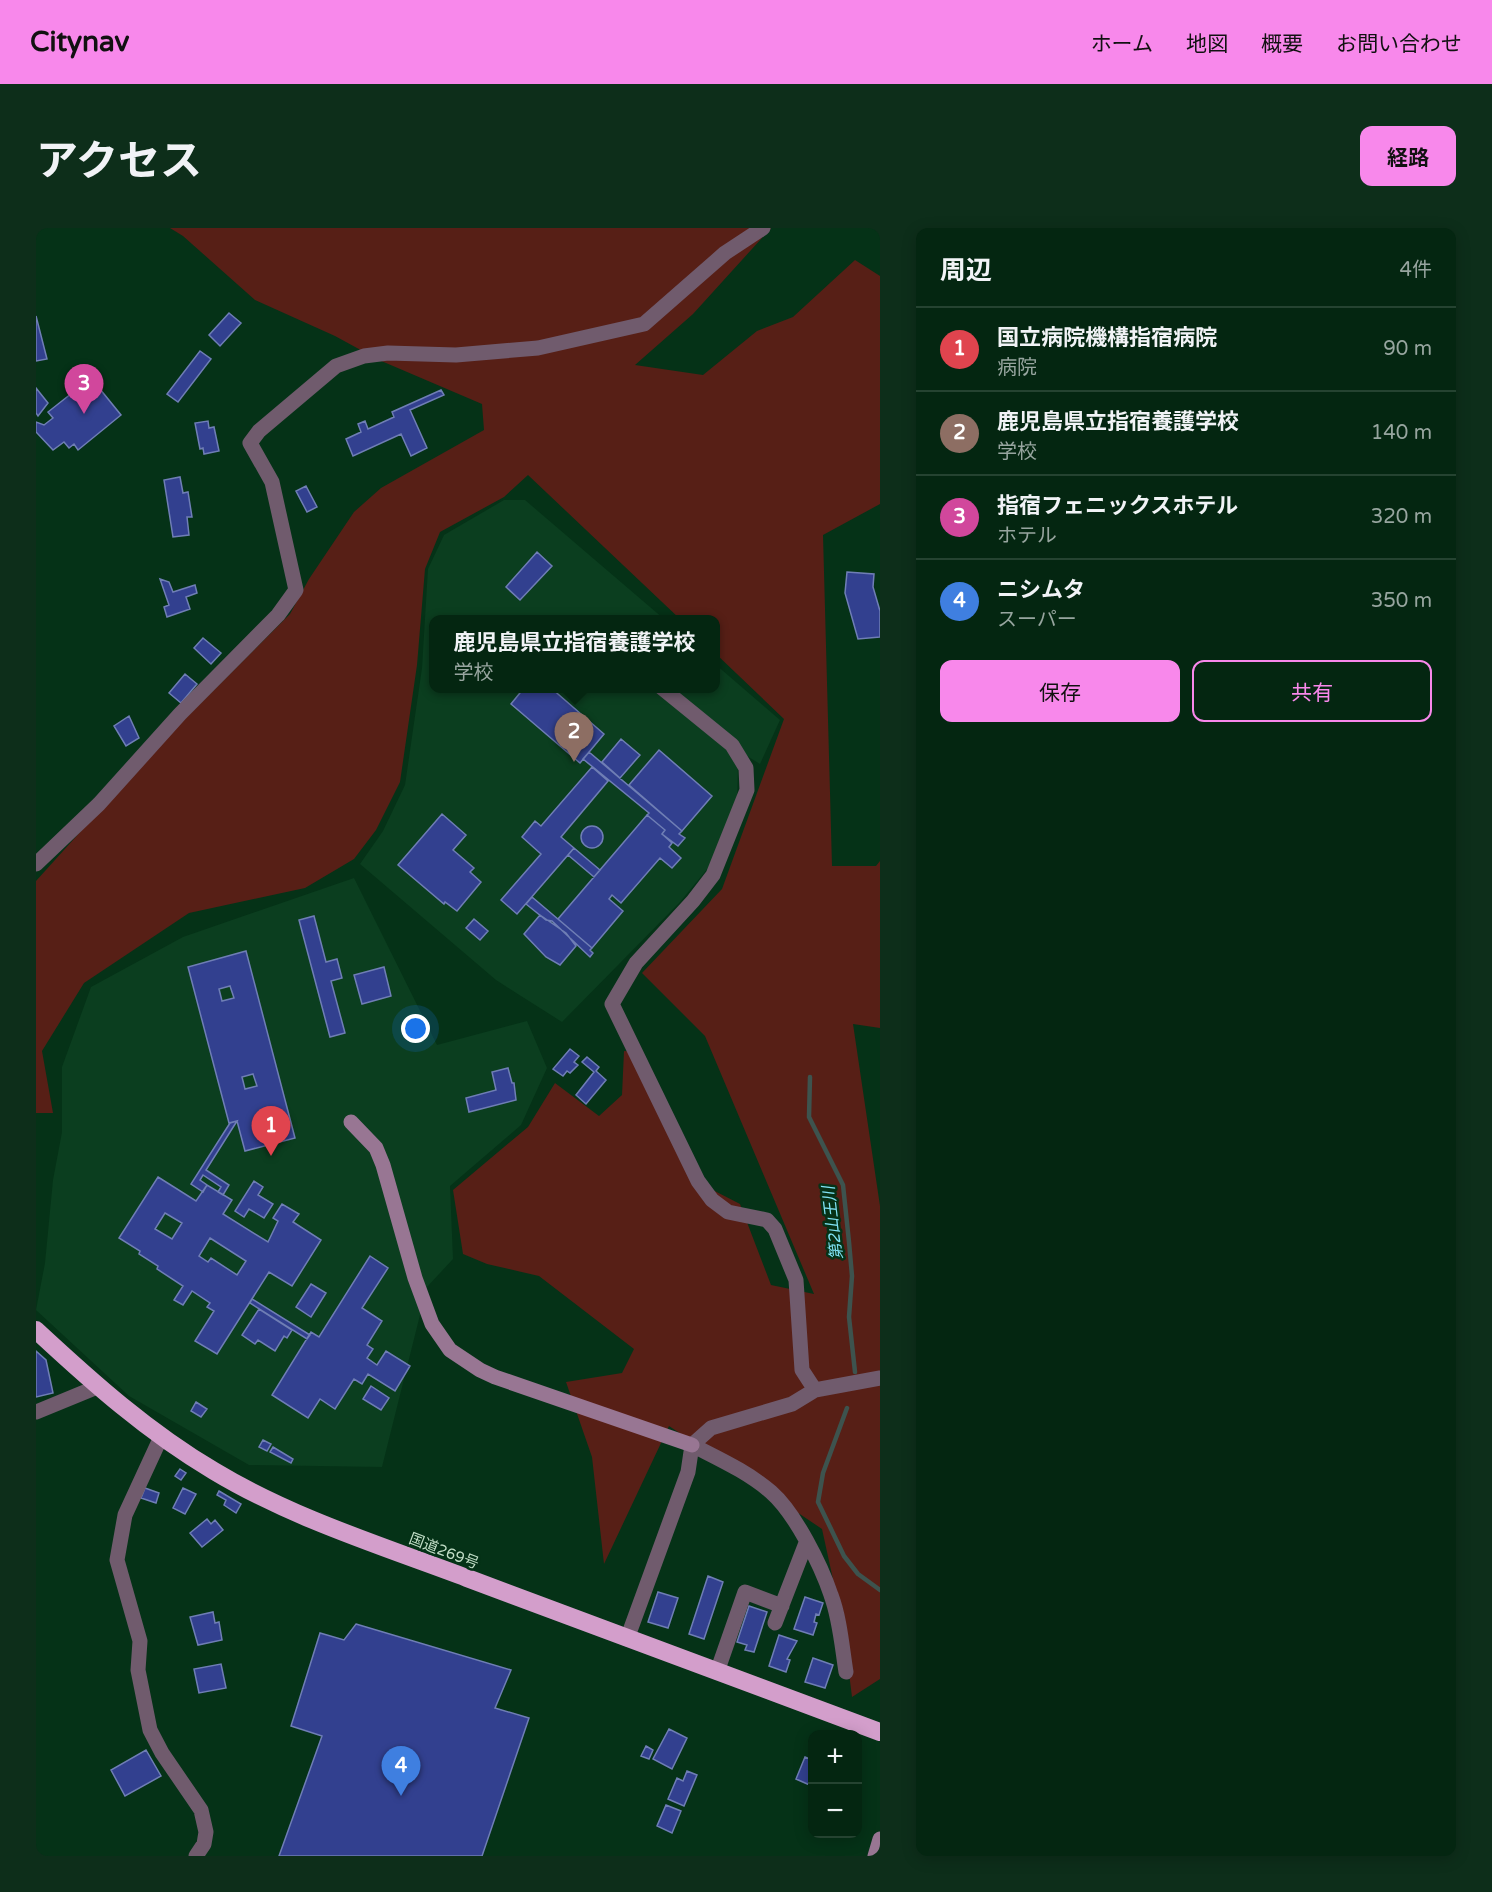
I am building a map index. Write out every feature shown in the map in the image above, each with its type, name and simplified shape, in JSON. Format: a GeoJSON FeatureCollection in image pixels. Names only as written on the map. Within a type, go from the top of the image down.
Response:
{"type":"FeatureCollection","features":[{"type":"Feature","properties":{"kind":"highway","name":"国道269号"},"geometry":{"type":"LineString","coordinates":[[36,1330],[97,1387],[161,1437],[214,1472],[288,1509],[627,1639],[880,1732]]}},
{"type":"Feature","properties":{"kind":"street"},"geometry":{"type":"LineString","coordinates":[[36,864],[99,804],[180,714],[278,615],[296,590],[272,482],[250,443],[259,431],[336,366],[364,356],[388,353],[456,355],[538,348],[644,324],[725,253],[763,228]]}},
{"type":"Feature","properties":{"kind":"street"},"geometry":{"type":"LineString","coordinates":[[668,693],[732,746],[746,768],[747,790],[713,875],[693,901],[636,963],[612,1004],[698,1181],[711,1200],[728,1212],[767,1220],[775,1229],[796,1280],[802,1370],[815,1390]]}},
{"type":"Feature","properties":{"kind":"street"},"geometry":{"type":"LineString","coordinates":[[351,1122],[376,1148],[383,1165],[414,1278],[432,1324],[450,1350],[495,1377],[692,1445],[734,1467],[771,1492],[783,1504],[832,1595],[846,1672]]}},
{"type":"Feature","properties":{"kind":"street"},"geometry":{"type":"LineString","coordinates":[[627,1639],[687,1472],[692,1445],[711,1428],[792,1404],[815,1390],[880,1378]]}},
{"type":"Feature","properties":{"kind":"street"},"geometry":{"type":"LineString","coordinates":[[36,1412],[97,1387]]}},
{"type":"Feature","properties":{"kind":"street"},"geometry":{"type":"LineString","coordinates":[[161,1437],[125,1515],[117,1560],[141,1641],[138,1670],[150,1731],[162,1753],[201,1810],[206,1832],[204,1844],[196,1856]]}},
{"type":"Feature","properties":{"kind":"street"},"geometry":{"type":"LineString","coordinates":[[775,1623],[806,1543]]}},
{"type":"Feature","properties":{"kind":"street"},"geometry":{"type":"LineString","coordinates":[[717,1672],[745,1593],[782,1606]]}},
{"type":"Feature","properties":{"kind":"street"},"geometry":{"type":"LineString","coordinates":[[875,1856],[880,1839]]}},
{"type":"Feature","properties":{"kind":"shaded area"},"geometry":{"type":"Polygon","coordinates":[[[170,228],[771,228],[693,314],[635,365],[703,375],[757,331],[793,317],[855,260],[880,276],[880,504],[823,535],[832,866],[876,866],[880,861],[880,1028],[853,1024],[880,1206],[880,1679],[852,1697],[843,1625],[822,1529],[669,1426],[604,1564],[592,1457],[566,1382],[622,1373],[634,1349],[539,1276],[487,1264],[463,1254],[453,1190],[528,1127],[555,1083],[599,1116],[622,1095],[624,1051],[636,1052],[705,1186],[740,1204],[771,1285],[814,1294],[705,1036],[642,973],[722,889],[784,719],[720,658],[720,615],[676,615],[528,475],[504,497],[440,532],[425,569],[417,665],[400,782],[376,830],[354,859],[305,888],[189,913],[84,983],[42,1051],[53,1113],[36,1113],[36,881],[156,748],[290,614],[309,579],[354,512],[381,488],[484,430],[482,404],[379,360],[335,336],[255,300],[183,236],[170,228]]]}},
{"type":"Feature","properties":{"kind":"shaded area"},"geometry":{"type":"Polygon","coordinates":[[[504,500],[525,500],[659,615],[429,615],[429,693],[720,693],[720,668],[780,720],[760,764],[747,756],[738,764],[737,804],[708,868],[680,902],[562,1022],[496,980],[360,864],[383,831],[405,785],[422,668],[428,569],[444,535],[504,500]]]}},
{"type":"Feature","properties":{"kind":"shaded area"},"geometry":{"type":"Polygon","coordinates":[[[354,878],[437,1045],[527,1021],[547,1068],[521,1125],[450,1186],[453,1259],[427,1287],[382,1467],[249,1465],[129,1396],[36,1310],[45,1263],[53,1180],[62,1132],[62,1067],[91,987],[183,937],[354,878]]]}},
{"type":"Feature","properties":{"kind":"building"},"geometry":{"type":"Polygon","coordinates":[[[229,313],[241,323],[220,346],[209,335],[229,313]]]}},
{"type":"Feature","properties":{"kind":"building"},"geometry":{"type":"Polygon","coordinates":[[[36,316],[47,359],[36,361],[36,316]]]}},
{"type":"Feature","properties":{"kind":"building"},"geometry":{"type":"Polygon","coordinates":[[[200,351],[211,359],[178,402],[167,394],[200,351]]]}},
{"type":"Feature","properties":{"kind":"building"},"geometry":{"type":"Polygon","coordinates":[[[91,378],[121,415],[78,450],[74,444],[69,448],[64,442],[53,450],[36,432],[36,422],[44,425],[53,418],[48,412],[91,378]]]}},
{"type":"Feature","properties":{"kind":"building"},"geometry":{"type":"Polygon","coordinates":[[[36,388],[48,403],[38,416],[36,413],[36,388]]]}},
{"type":"Feature","properties":{"kind":"building"},"geometry":{"type":"Polygon","coordinates":[[[441,390],[444,395],[410,410],[427,448],[411,456],[401,434],[353,456],[346,439],[361,432],[358,424],[365,421],[368,429],[394,417],[392,412],[441,390]]]}},
{"type":"Feature","properties":{"kind":"building"},"geometry":{"type":"Polygon","coordinates":[[[208,421],[209,428],[214,427],[219,451],[204,454],[203,448],[200,449],[195,423],[208,421]]]}},
{"type":"Feature","properties":{"kind":"building"},"geometry":{"type":"Polygon","coordinates":[[[180,477],[183,493],[188,492],[192,517],[187,517],[189,535],[173,537],[164,480],[180,477]]]}},
{"type":"Feature","properties":{"kind":"building"},"geometry":{"type":"Polygon","coordinates":[[[306,486],[317,507],[307,512],[296,491],[306,486]]]}},
{"type":"Feature","properties":{"kind":"building"},"geometry":{"type":"Polygon","coordinates":[[[537,552],[552,566],[520,600],[506,587],[537,552]]]}},
{"type":"Feature","properties":{"kind":"building"},"geometry":{"type":"Polygon","coordinates":[[[847,572],[874,574],[873,587],[880,611],[880,637],[858,639],[845,593],[847,572]]]}},
{"type":"Feature","properties":{"kind":"building"},"geometry":{"type":"Polygon","coordinates":[[[160,579],[169,582],[173,592],[195,585],[197,593],[186,597],[190,609],[167,617],[164,607],[169,605],[160,579]]]}},
{"type":"Feature","properties":{"kind":"building"},"geometry":{"type":"Polygon","coordinates":[[[203,638],[221,653],[211,664],[194,648],[203,638]]]}},
{"type":"Feature","properties":{"kind":"building"},"geometry":{"type":"Polygon","coordinates":[[[185,674],[197,684],[181,703],[169,693],[185,674]]]}},
{"type":"Feature","properties":{"kind":"building"},"geometry":{"type":"Polygon","coordinates":[[[520,693],[557,693],[604,734],[580,763],[511,704],[520,693]]]}},
{"type":"Feature","properties":{"kind":"building"},"geometry":{"type":"Polygon","coordinates":[[[129,716],[139,738],[126,746],[114,726],[129,716]]]}},
{"type":"Feature","properties":{"kind":"building"},"geometry":{"type":"Polygon","coordinates":[[[621,739],[640,755],[620,778],[602,762],[621,739]]]}},
{"type":"Feature","properties":{"kind":"building"},"geometry":{"type":"Polygon","coordinates":[[[659,750],[712,796],[682,831],[629,785],[659,750]]]}},
{"type":"Feature","properties":{"kind":"building"},"geometry":{"type":"Polygon","coordinates":[[[589,752],[682,831],[679,834],[685,838],[678,846],[662,834],[665,830],[647,815],[649,813],[583,759],[589,752]]]}},
{"type":"Feature","properties":{"kind":"building"},"geometry":{"type":"Polygon","coordinates":[[[592,767],[608,781],[561,837],[574,848],[517,914],[501,900],[541,854],[522,837],[535,821],[541,826],[592,767]]]}},
{"type":"Feature","properties":{"kind":"building"},"geometry":{"type":"Polygon","coordinates":[[[442,814],[466,835],[453,850],[474,868],[470,872],[481,882],[457,911],[445,902],[444,904],[398,865],[442,814]]]}},
{"type":"Feature","properties":{"kind":"building"},"geometry":{"type":"Polygon","coordinates":[[[647,815],[665,830],[662,834],[672,843],[669,847],[681,858],[672,868],[660,858],[621,903],[612,895],[609,899],[623,911],[592,948],[558,919],[647,815]]]}},
{"type":"Feature","properties":{"kind":"building"},"geometry":{"type":"Polygon","coordinates":[[[592,826],[600,829],[603,837],[600,845],[592,848],[584,845],[581,837],[584,829],[592,826]]]}},
{"type":"Feature","properties":{"kind":"building"},"geometry":{"type":"Polygon","coordinates":[[[574,848],[600,870],[594,877],[568,855],[574,848]]]}},
{"type":"Feature","properties":{"kind":"building"},"geometry":{"type":"Polygon","coordinates":[[[532,897],[592,948],[590,950],[593,953],[590,957],[552,921],[546,920],[526,904],[532,897]]]}},
{"type":"Feature","properties":{"kind":"building"},"geometry":{"type":"Polygon","coordinates":[[[540,915],[566,933],[576,946],[560,965],[546,957],[524,934],[540,915]]]}},
{"type":"Feature","properties":{"kind":"building"},"geometry":{"type":"Polygon","coordinates":[[[314,916],[326,962],[337,959],[342,978],[331,981],[345,1033],[330,1037],[299,920],[314,916]]]}},
{"type":"Feature","properties":{"kind":"building"},"geometry":{"type":"Polygon","coordinates":[[[474,919],[488,931],[480,940],[466,928],[474,919]]]}},
{"type":"Feature","properties":{"kind":"building"},"geometry":{"type":"Polygon","coordinates":[[[246,951],[295,1138],[245,1151],[237,1121],[229,1123],[188,967],[246,951]],[[230,986],[219,989],[222,1001],[234,998],[230,986]],[[253,1074],[242,1077],[245,1089],[257,1086],[253,1074]]]}},
{"type":"Feature","properties":{"kind":"building"},"geometry":{"type":"Polygon","coordinates":[[[384,967],[391,996],[362,1004],[354,975],[384,967]]]}},
{"type":"Feature","properties":{"kind":"building"},"geometry":{"type":"Polygon","coordinates":[[[570,1049],[579,1056],[574,1062],[578,1065],[563,1076],[553,1069],[570,1049]]]}},
{"type":"Feature","properties":{"kind":"building"},"geometry":{"type":"Polygon","coordinates":[[[587,1057],[599,1067],[596,1071],[606,1080],[586,1104],[576,1095],[594,1072],[582,1062],[587,1057]]]}},
{"type":"Feature","properties":{"kind":"building"},"geometry":{"type":"Polygon","coordinates":[[[508,1068],[512,1083],[514,1083],[516,1100],[469,1112],[466,1098],[496,1090],[492,1072],[508,1068]]]}},
{"type":"Feature","properties":{"kind":"building"},"geometry":{"type":"Polygon","coordinates":[[[237,1121],[206,1170],[229,1185],[223,1195],[218,1192],[221,1187],[203,1175],[200,1180],[207,1185],[203,1192],[191,1184],[230,1123],[237,1121]]]}},
{"type":"Feature","properties":{"kind":"building"},"geometry":{"type":"Polygon","coordinates":[[[158,1177],[196,1201],[207,1185],[232,1200],[223,1214],[268,1242],[278,1221],[273,1218],[282,1204],[299,1214],[293,1222],[321,1240],[292,1286],[269,1272],[217,1354],[195,1341],[214,1311],[207,1307],[210,1303],[192,1291],[183,1305],[174,1300],[183,1286],[157,1269],[158,1266],[139,1254],[140,1251],[119,1238],[158,1177]],[[165,1213],[155,1229],[172,1239],[182,1223],[165,1213]],[[210,1238],[199,1256],[208,1262],[211,1258],[237,1275],[246,1261],[210,1238]]]}},
{"type":"Feature","properties":{"kind":"building"},"geometry":{"type":"Polygon","coordinates":[[[254,1181],[263,1187],[258,1195],[273,1204],[264,1218],[249,1209],[244,1217],[235,1211],[254,1181]]]}},
{"type":"Feature","properties":{"kind":"building"},"geometry":{"type":"Polygon","coordinates":[[[370,1256],[388,1268],[362,1308],[382,1321],[367,1345],[373,1349],[367,1358],[377,1365],[386,1351],[410,1366],[395,1391],[368,1374],[362,1384],[354,1379],[335,1409],[320,1399],[308,1418],[272,1395],[311,1332],[319,1337],[370,1256]]]}},
{"type":"Feature","properties":{"kind":"building"},"geometry":{"type":"Polygon","coordinates":[[[311,1284],[326,1293],[311,1317],[296,1307],[311,1284]]]}},
{"type":"Feature","properties":{"kind":"building"},"geometry":{"type":"Polygon","coordinates":[[[252,1299],[310,1335],[307,1339],[250,1303],[252,1299]]]}},
{"type":"Feature","properties":{"kind":"building"},"geometry":{"type":"Polygon","coordinates":[[[259,1309],[292,1330],[287,1338],[284,1336],[275,1351],[258,1340],[255,1344],[242,1335],[259,1309]]]}},
{"type":"Feature","properties":{"kind":"building"},"geometry":{"type":"Polygon","coordinates":[[[36,1351],[46,1360],[53,1393],[36,1397],[36,1351]]]}},
{"type":"Feature","properties":{"kind":"building"},"geometry":{"type":"Polygon","coordinates":[[[371,1386],[389,1398],[381,1410],[363,1399],[371,1386]]]}},
{"type":"Feature","properties":{"kind":"building"},"geometry":{"type":"Polygon","coordinates":[[[196,1402],[207,1409],[201,1417],[191,1411],[196,1402]]]}},
{"type":"Feature","properties":{"kind":"building"},"geometry":{"type":"Polygon","coordinates":[[[263,1440],[271,1444],[267,1451],[259,1447],[263,1440]]]}},
{"type":"Feature","properties":{"kind":"building"},"geometry":{"type":"Polygon","coordinates":[[[273,1447],[293,1459],[291,1463],[270,1452],[273,1447]]]}},
{"type":"Feature","properties":{"kind":"building"},"geometry":{"type":"Polygon","coordinates":[[[180,1469],[186,1473],[181,1480],[175,1476],[180,1469]]]}},
{"type":"Feature","properties":{"kind":"building"},"geometry":{"type":"Polygon","coordinates":[[[145,1488],[159,1493],[156,1503],[141,1498],[145,1488]]]}},
{"type":"Feature","properties":{"kind":"building"},"geometry":{"type":"Polygon","coordinates":[[[183,1488],[196,1494],[185,1514],[173,1508],[183,1488]]]}},
{"type":"Feature","properties":{"kind":"building"},"geometry":{"type":"Polygon","coordinates":[[[219,1491],[241,1504],[236,1513],[224,1505],[226,1500],[217,1495],[219,1491]]]}},
{"type":"Feature","properties":{"kind":"building"},"geometry":{"type":"Polygon","coordinates":[[[207,1519],[211,1524],[215,1520],[223,1530],[202,1547],[190,1533],[207,1519]]]}},
{"type":"Feature","properties":{"kind":"building"},"geometry":{"type":"Polygon","coordinates":[[[708,1576],[723,1582],[704,1639],[689,1634],[708,1576]]]}},
{"type":"Feature","properties":{"kind":"building"},"geometry":{"type":"Polygon","coordinates":[[[658,1592],[678,1598],[668,1628],[648,1622],[658,1592]]]}},
{"type":"Feature","properties":{"kind":"building"},"geometry":{"type":"Polygon","coordinates":[[[805,1597],[823,1603],[819,1615],[816,1614],[814,1622],[817,1623],[813,1635],[794,1629],[805,1597]]]}},
{"type":"Feature","properties":{"kind":"building"},"geometry":{"type":"Polygon","coordinates":[[[749,1606],[767,1612],[754,1652],[745,1650],[747,1645],[737,1642],[749,1606]]]}},
{"type":"Feature","properties":{"kind":"building"},"geometry":{"type":"Polygon","coordinates":[[[213,1612],[215,1623],[219,1622],[222,1640],[198,1645],[190,1617],[213,1612]]]}},
{"type":"Feature","properties":{"kind":"building"},"geometry":{"type":"Polygon","coordinates":[[[356,1624],[511,1670],[495,1708],[529,1718],[482,1856],[279,1856],[322,1736],[291,1726],[320,1633],[344,1640],[356,1624]]]}},
{"type":"Feature","properties":{"kind":"building"},"geometry":{"type":"Polygon","coordinates":[[[779,1635],[797,1641],[787,1659],[790,1660],[786,1672],[769,1666],[779,1635]]]}},
{"type":"Feature","properties":{"kind":"building"},"geometry":{"type":"Polygon","coordinates":[[[813,1658],[833,1665],[825,1688],[805,1682],[813,1658]]]}},
{"type":"Feature","properties":{"kind":"building"},"geometry":{"type":"Polygon","coordinates":[[[221,1664],[226,1688],[199,1693],[194,1669],[221,1664]]]}},
{"type":"Feature","properties":{"kind":"building"},"geometry":{"type":"Polygon","coordinates":[[[669,1729],[687,1738],[672,1769],[653,1759],[669,1729]]]}},
{"type":"Feature","properties":{"kind":"building"},"geometry":{"type":"Polygon","coordinates":[[[646,1746],[653,1750],[649,1759],[641,1756],[646,1746]]]}},
{"type":"Feature","properties":{"kind":"building"},"geometry":{"type":"Polygon","coordinates":[[[146,1750],[161,1776],[125,1796],[111,1770],[146,1750]]]}},
{"type":"Feature","properties":{"kind":"building"},"geometry":{"type":"Polygon","coordinates":[[[805,1757],[808,1758],[808,1784],[796,1779],[805,1757]]]}},
{"type":"Feature","properties":{"kind":"building"},"geometry":{"type":"Polygon","coordinates":[[[687,1771],[697,1775],[684,1806],[668,1799],[677,1778],[683,1781],[687,1771]]]}},
{"type":"Feature","properties":{"kind":"building"},"geometry":{"type":"Polygon","coordinates":[[[666,1805],[681,1811],[672,1833],[657,1826],[666,1805]]]}},
{"type":"Feature","properties":{"kind":"waterway","name":"第2山王川"},"geometry":{"type":"LineString","coordinates":[[810,1077],[809,1117],[843,1185],[852,1276],[849,1317],[855,1372]]}},
{"type":"Feature","properties":{"kind":"waterway","name":"第2山王川"},"geometry":{"type":"LineString","coordinates":[[847,1408],[823,1473],[818,1502],[844,1556],[858,1574],[880,1590]]}},
{"type":"Feature","properties":{"kind":"place","name":"指宿フェニックスホテル"},"geometry":{"type":"Point","coordinates":[84,414]}},
{"type":"Feature","properties":{"kind":"place","name":"鹿児島県立指宿養護学校"},"geometry":{"type":"Point","coordinates":[574,762]}},
{"type":"Feature","properties":{"kind":"place","name":"国立病院機構指宿病院"},"geometry":{"type":"Point","coordinates":[271,1156]}},
{"type":"Feature","properties":{"kind":"place","name":"ニシムタ"},"geometry":{"type":"Point","coordinates":[401,1796]}}]}
